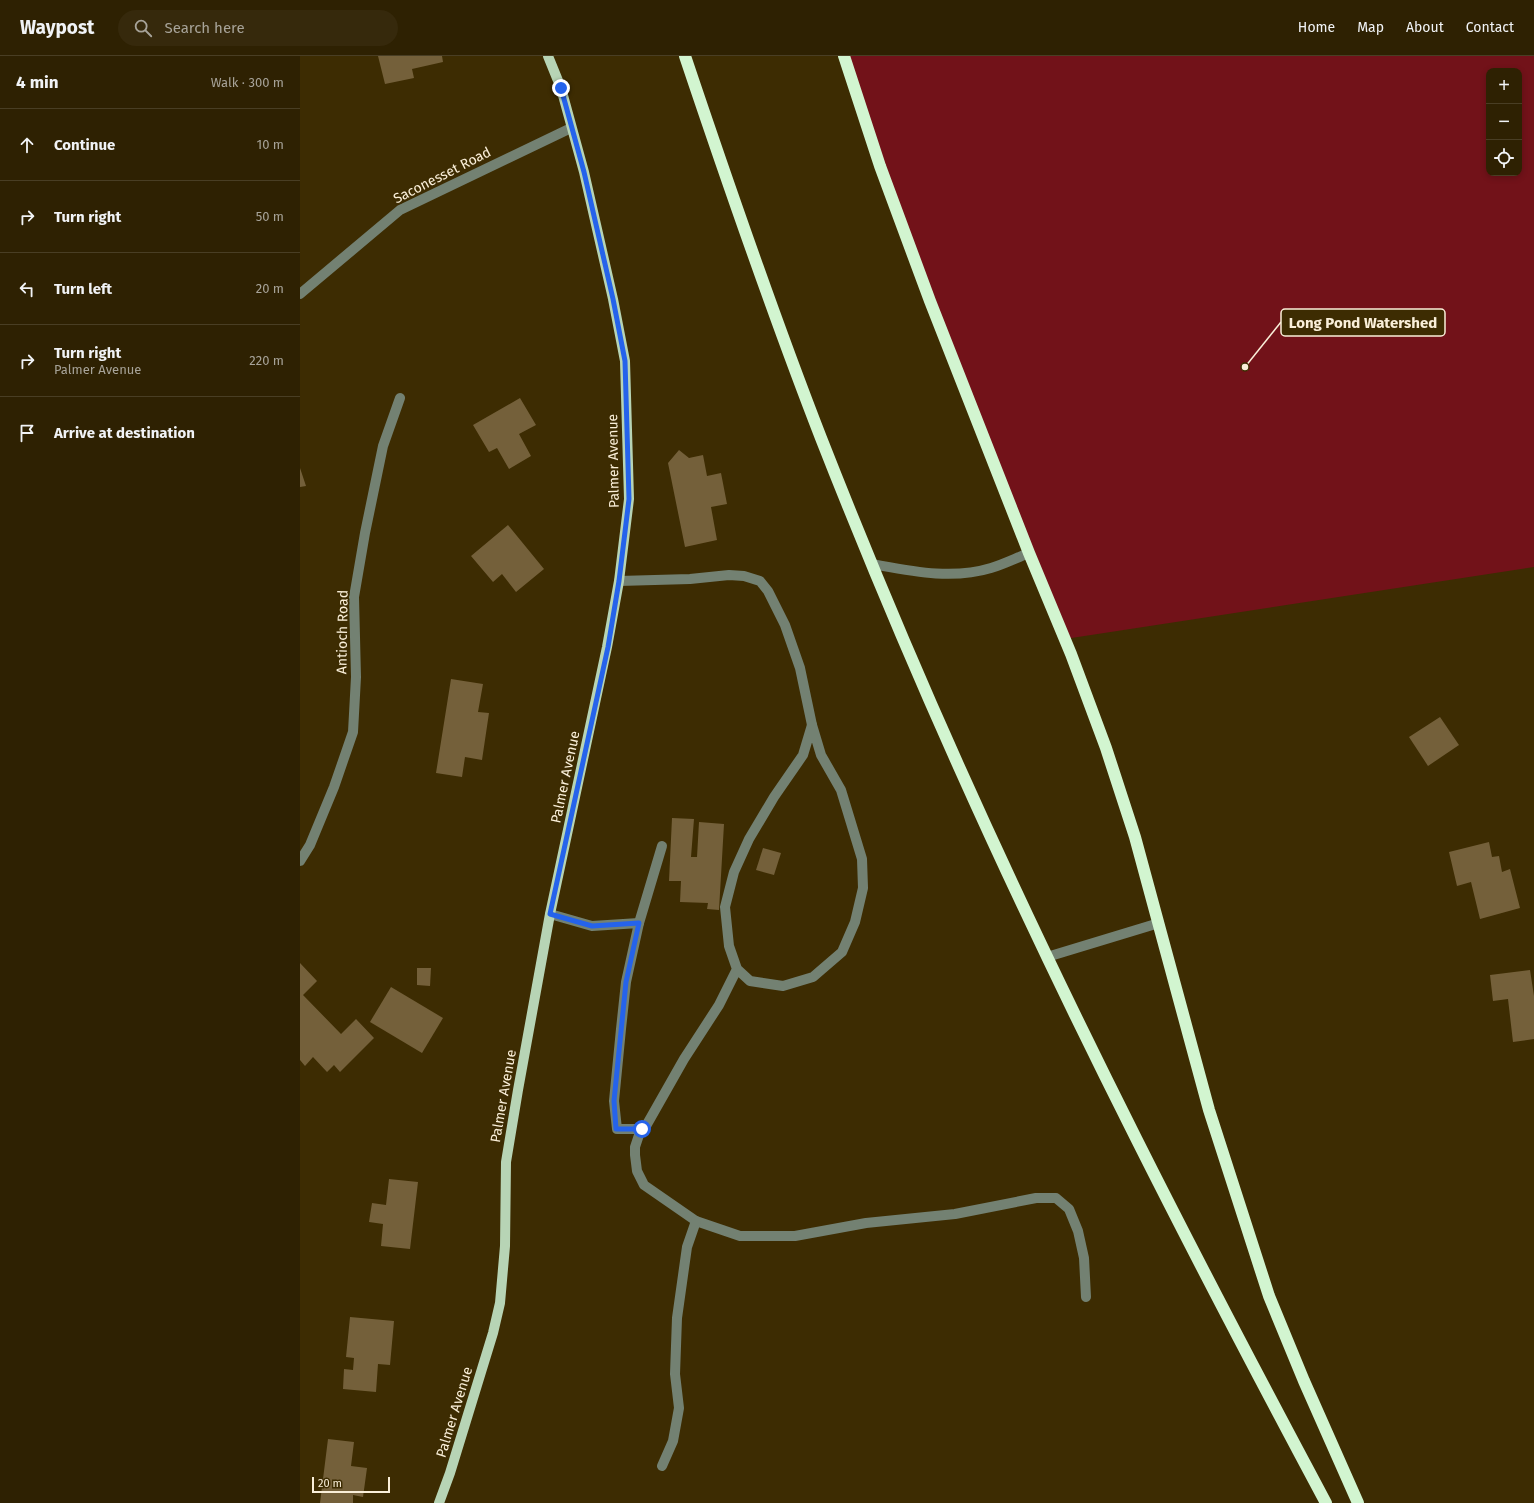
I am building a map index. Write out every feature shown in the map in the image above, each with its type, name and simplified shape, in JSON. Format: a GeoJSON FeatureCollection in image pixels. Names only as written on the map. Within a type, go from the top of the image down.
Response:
{"type":"FeatureCollection","features":[{"type":"Feature","properties":{"kind":"highway"},"geometry":{"type":"LineString","coordinates":[[685,56],[771,302],[821,438],[872,564],[960,768],[1047,957],[1165,1198],[1326,1503]]}},
{"type":"Feature","properties":{"kind":"highway"},"geometry":{"type":"LineString","coordinates":[[844,56],[880,166],[930,301],[1029,553],[1071,654],[1106,748],[1135,838],[1209,1110],[1269,1296],[1358,1503]]}},
{"type":"Feature","properties":{"kind":"main road","name":"Palmer Avenue"},"geometry":{"type":"LineString","coordinates":[[439,1503],[450,1473],[491,1340],[500,1303],[505,1246],[506,1162],[550,914],[608,647],[619,581],[629,499],[625,361],[613,299],[584,172],[561,88],[548,56]]}},
{"type":"Feature","properties":{"kind":"street","name":"Saconesset Road"},"geometry":{"type":"LineString","coordinates":[[300,294],[400,210],[571,128]]}},
{"type":"Feature","properties":{"kind":"street","name":"Antioch Road"},"geometry":{"type":"LineString","coordinates":[[300,861],[310,845],[334,787],[353,732],[356,677],[354,597],[365,533],[383,446],[400,398]]}},
{"type":"Feature","properties":{"kind":"street"},"geometry":{"type":"LineString","coordinates":[[872,564],[918,572],[967,573],[991,568],[1029,553]]}},
{"type":"Feature","properties":{"kind":"street"},"geometry":{"type":"LineString","coordinates":[[619,581],[690,579],[729,574],[744,576],[760,581],[768,591],[786,625],[800,668],[812,725],[821,755],[841,790],[862,859],[864,888],[855,922],[842,952],[813,977],[783,986],[750,981],[737,969],[729,946],[725,907],[734,872],[749,839],[774,797],[803,755],[812,725]]}},
{"type":"Feature","properties":{"kind":"street"},"geometry":{"type":"LineString","coordinates":[[642,1129],[616,1129],[614,1101],[626,982],[639,923],[662,846]]}},
{"type":"Feature","properties":{"kind":"street"},"geometry":{"type":"LineString","coordinates":[[550,914],[592,926],[639,923]]}},
{"type":"Feature","properties":{"kind":"street"},"geometry":{"type":"LineString","coordinates":[[1047,957],[1159,923]]}},
{"type":"Feature","properties":{"kind":"street"},"geometry":{"type":"LineString","coordinates":[[737,969],[719,1005],[684,1060],[646,1126],[642,1129],[635,1147],[635,1155],[637,1171],[644,1185],[696,1221],[740,1236],[795,1236],[866,1223],[955,1214],[1036,1198],[1056,1198],[1069,1209],[1078,1232],[1084,1258],[1086,1297]]}},
{"type":"Feature","properties":{"kind":"street"},"geometry":{"type":"LineString","coordinates":[[662,1466],[672,1441],[679,1408],[675,1374],[677,1318],[687,1247],[696,1221]]}},
{"type":"Feature","properties":{"kind":"shaded area"},"geometry":{"type":"Polygon","coordinates":[[[844,56],[1534,56],[1534,567],[1065,639],[1029,553],[844,56]]]}},
{"type":"Feature","properties":{"kind":"building"},"geometry":{"type":"Polygon","coordinates":[[[378,56],[442,56],[443,62],[412,69],[414,78],[385,84],[378,56]]]}},
{"type":"Feature","properties":{"kind":"building"},"geometry":{"type":"Polygon","coordinates":[[[520,398],[536,425],[519,434],[531,456],[509,469],[497,448],[489,452],[473,425],[520,398]]]}},
{"type":"Feature","properties":{"kind":"building"},"geometry":{"type":"Polygon","coordinates":[[[679,450],[689,458],[703,455],[707,476],[721,473],[727,504],[711,507],[717,540],[685,547],[668,463],[679,450]]]}},
{"type":"Feature","properties":{"kind":"building"},"geometry":{"type":"Polygon","coordinates":[[[300,468],[306,486],[300,487],[300,468]]]}},
{"type":"Feature","properties":{"kind":"building"},"geometry":{"type":"Polygon","coordinates":[[[508,525],[544,569],[516,592],[502,574],[493,582],[471,556],[508,525]]]}},
{"type":"Feature","properties":{"kind":"building"},"geometry":{"type":"Polygon","coordinates":[[[451,679],[483,684],[478,712],[489,713],[482,760],[465,757],[462,777],[436,773],[451,679]]]}},
{"type":"Feature","properties":{"kind":"building"},"geometry":{"type":"Polygon","coordinates":[[[1440,717],[1459,745],[1428,766],[1409,737],[1440,717]]]}},
{"type":"Feature","properties":{"kind":"building"},"geometry":{"type":"Polygon","coordinates":[[[672,818],[694,819],[691,857],[697,857],[699,822],[724,824],[719,910],[707,909],[708,903],[680,902],[681,881],[669,881],[672,818]]]}},
{"type":"Feature","properties":{"kind":"building"},"geometry":{"type":"Polygon","coordinates":[[[1489,842],[1492,857],[1499,856],[1502,872],[1510,869],[1520,908],[1480,919],[1471,882],[1457,886],[1449,852],[1489,842]]]}},
{"type":"Feature","properties":{"kind":"building"},"geometry":{"type":"Polygon","coordinates":[[[763,848],[781,853],[774,875],[756,870],[763,848]]]}},
{"type":"Feature","properties":{"kind":"building"},"geometry":{"type":"Polygon","coordinates":[[[300,963],[317,981],[303,995],[341,1034],[356,1019],[374,1038],[340,1072],[334,1065],[327,1072],[313,1057],[305,1066],[300,1060],[300,963]]]}},
{"type":"Feature","properties":{"kind":"building"},"geometry":{"type":"Polygon","coordinates":[[[417,968],[431,968],[430,986],[417,985],[417,968]]]}},
{"type":"Feature","properties":{"kind":"building"},"geometry":{"type":"Polygon","coordinates":[[[1530,970],[1534,996],[1534,1039],[1513,1042],[1508,999],[1493,1001],[1490,975],[1530,970]]]}},
{"type":"Feature","properties":{"kind":"building"},"geometry":{"type":"Polygon","coordinates":[[[391,987],[443,1018],[422,1053],[370,1022],[391,987]]]}},
{"type":"Feature","properties":{"kind":"building"},"geometry":{"type":"Polygon","coordinates":[[[389,1179],[418,1182],[410,1249],[381,1246],[383,1224],[369,1222],[372,1203],[386,1205],[389,1179]]]}},
{"type":"Feature","properties":{"kind":"building"},"geometry":{"type":"Polygon","coordinates":[[[350,1317],[394,1321],[390,1365],[378,1364],[376,1392],[343,1389],[344,1369],[353,1370],[354,1358],[346,1357],[350,1317]]]}},
{"type":"Feature","properties":{"kind":"building"},"geometry":{"type":"Polygon","coordinates":[[[328,1439],[354,1442],[351,1466],[367,1468],[363,1497],[353,1495],[353,1503],[320,1503],[328,1439]]]}},
{"type":"Feature","properties":{"kind":"place","name":"Long Pond Watershed"},"geometry":{"type":"Point","coordinates":[1245,367]}},
{"type":"Feature","properties":{"kind":"route"},"geometry":{"type":"LineString","coordinates":[[561,88],[584,172],[613,299],[625,361],[629,499],[619,581],[608,647],[550,914],[592,926],[639,923],[626,982],[614,1101],[616,1129],[642,1129]]}}]}
